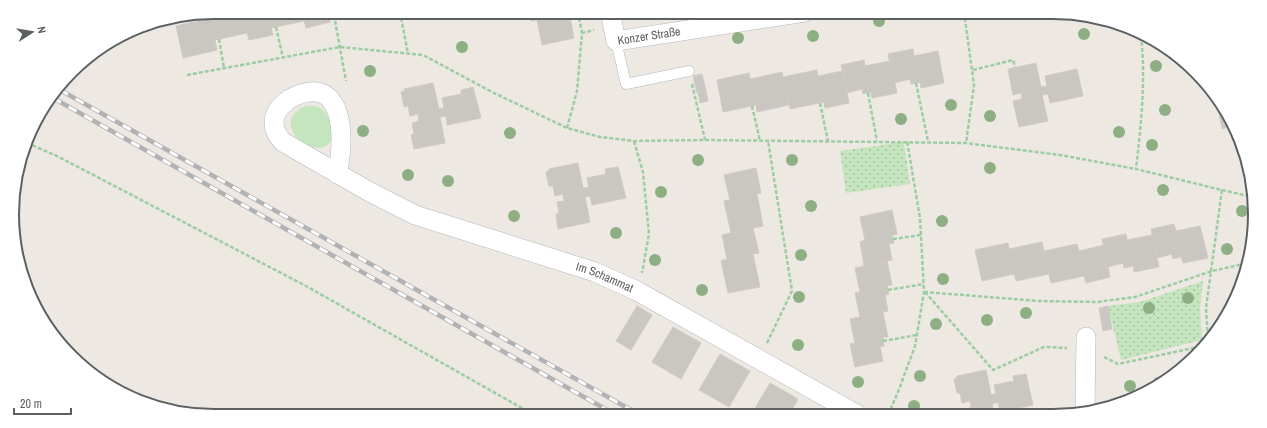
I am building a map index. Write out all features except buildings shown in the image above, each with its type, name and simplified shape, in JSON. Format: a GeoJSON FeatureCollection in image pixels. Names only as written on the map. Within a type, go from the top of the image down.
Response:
{"type":"FeatureCollection","features":[{"type":"Feature","properties":{"kind":"street","name":"Konzer Straße"},"geometry":{"type":"LineString","coordinates":[[613,26],[709,19]]}},
{"type":"Feature","properties":{"kind":"street","name":"Im Schammat"},"geometry":{"type":"LineString","coordinates":[[337,174],[415,215],[595,272],[637,291],[760,358],[848,409]]}},
{"type":"Feature","properties":{"kind":"street"},"geometry":{"type":"LineString","coordinates":[[1085,406],[1086,343]]}},
{"type":"Feature","properties":{"kind":"lane"},"geometry":{"type":"LineString","coordinates":[[613,26],[626,84],[689,71]]}},
{"type":"Feature","properties":{"kind":"path"},"geometry":{"type":"LineString","coordinates":[[335,19],[346,81]]}},
{"type":"Feature","properties":{"kind":"path"},"geometry":{"type":"LineString","coordinates":[[401,19],[408,54]]}},
{"type":"Feature","properties":{"kind":"path"},"geometry":{"type":"LineString","coordinates":[[567,128],[577,91],[582,33],[579,19]]}},
{"type":"Feature","properties":{"kind":"path"},"geometry":{"type":"LineString","coordinates":[[965,19],[973,70],[973,92],[966,143]]}},
{"type":"Feature","properties":{"kind":"path"},"geometry":{"type":"LineString","coordinates":[[582,33],[613,26]]}},
{"type":"Feature","properties":{"kind":"path"},"geometry":{"type":"LineString","coordinates":[[276,27],[282,58]]}},
{"type":"Feature","properties":{"kind":"path"},"geometry":{"type":"LineString","coordinates":[[219,39],[224,68]]}},
{"type":"Feature","properties":{"kind":"path"},"geometry":{"type":"LineString","coordinates":[[1136,169],[1142,113],[1143,57],[1141,40]]}},
{"type":"Feature","properties":{"kind":"path"},"geometry":{"type":"LineString","coordinates":[[187,75],[340,48],[423,55],[494,93],[567,128],[600,137],[634,141],[928,141],[966,143],[1046,152],[1136,169],[1247,196]]}},
{"type":"Feature","properties":{"kind":"path"},"geometry":{"type":"LineString","coordinates":[[973,70],[1013,60],[1015,67]]}},
{"type":"Feature","properties":{"kind":"path"},"geometry":{"type":"LineString","coordinates":[[689,71],[705,140]]}},
{"type":"Feature","properties":{"kind":"path"},"geometry":{"type":"LineString","coordinates":[[916,83],[928,141]]}},
{"type":"Feature","properties":{"kind":"path"},"geometry":{"type":"LineString","coordinates":[[868,93],[877,141]]}},
{"type":"Feature","properties":{"kind":"path"},"geometry":{"type":"LineString","coordinates":[[820,103],[828,141]]}},
{"type":"Feature","properties":{"kind":"path"},"geometry":{"type":"LineString","coordinates":[[752,106],[760,141]]}},
{"type":"Feature","properties":{"kind":"path"},"geometry":{"type":"LineString","coordinates":[[634,141],[643,172],[649,234],[637,291]]}},
{"type":"Feature","properties":{"kind":"path"},"geometry":{"type":"LineString","coordinates":[[760,358],[792,291],[768,141]]}},
{"type":"Feature","properties":{"kind":"path"},"geometry":{"type":"LineString","coordinates":[[891,409],[915,346],[924,292],[921,235],[908,141]]}},
{"type":"Feature","properties":{"kind":"path"},"geometry":{"type":"LineString","coordinates":[[31,145],[71,163],[306,286],[523,409]]}},
{"type":"Feature","properties":{"kind":"path"},"geometry":{"type":"LineString","coordinates":[[1208,333],[1206,308],[1222,190]]}},
{"type":"Feature","properties":{"kind":"path"},"geometry":{"type":"LineString","coordinates":[[893,239],[921,235]]}},
{"type":"Feature","properties":{"kind":"path"},"geometry":{"type":"LineString","coordinates":[[924,292],[1039,301],[1097,302],[1136,297],[1212,271],[1241,265]]}},
{"type":"Feature","properties":{"kind":"path"},"geometry":{"type":"LineString","coordinates":[[888,290],[924,284]]}},
{"type":"Feature","properties":{"kind":"path"},"geometry":{"type":"LineString","coordinates":[[924,292],[993,370],[1044,347],[1086,343],[1118,364],[1195,348]]}},
{"type":"Feature","properties":{"kind":"path"},"geometry":{"type":"LineString","coordinates":[[883,341],[917,335]]}},
{"type":"Feature","properties":{"kind":"green space"},"geometry":{"type":"Polygon","coordinates":[[[305,106],[318,107],[326,114],[331,126],[332,134],[332,138],[327,146],[318,148],[309,146],[300,140],[293,132],[291,123],[294,114],[305,106]]]}},
{"type":"Feature","properties":{"kind":"green space"},"geometry":{"type":"Polygon","coordinates":[[[904,142],[910,184],[846,193],[840,151],[904,142]]]}},
{"type":"Feature","properties":{"kind":"green space"},"geometry":{"type":"Polygon","coordinates":[[[1203,281],[1200,308],[1202,340],[1121,360],[1108,306],[1140,302],[1203,281]]]}},
{"type":"Feature","properties":{"kind":"railway"},"geometry":{"type":"LineString","coordinates":[[62,91],[629,409]]}},
{"type":"Feature","properties":{"kind":"railway"},"geometry":{"type":"LineString","coordinates":[[56,100],[605,409]]}}]}
